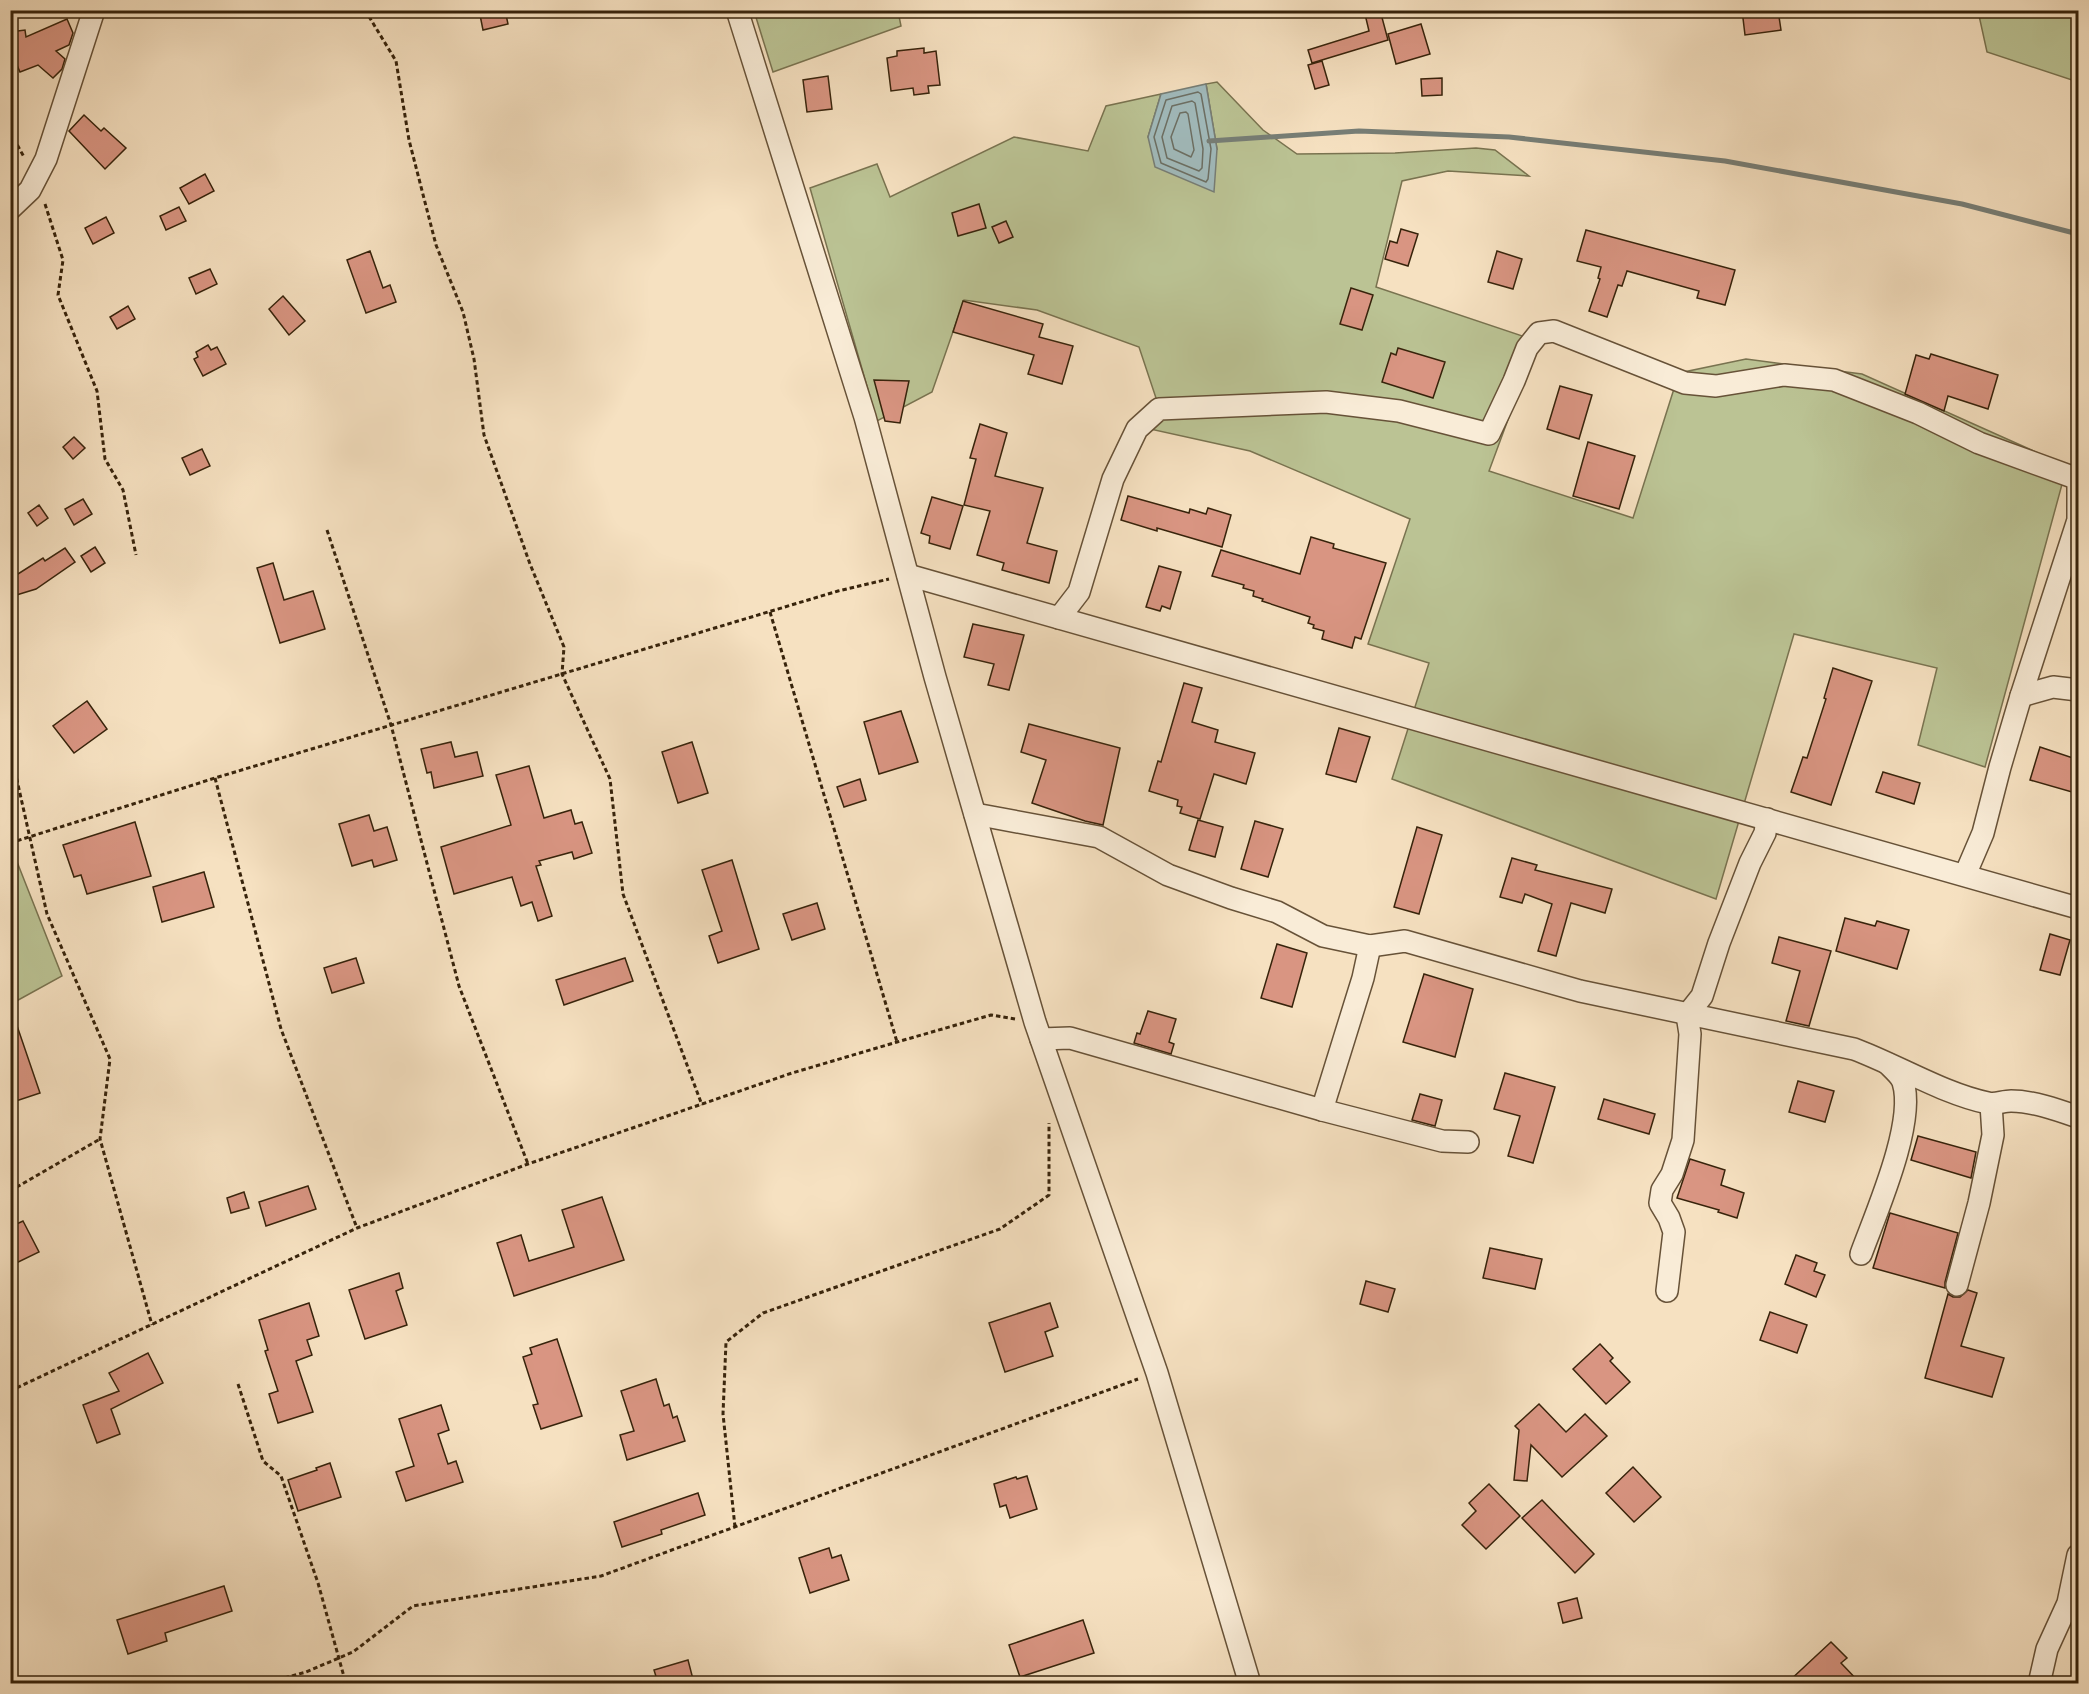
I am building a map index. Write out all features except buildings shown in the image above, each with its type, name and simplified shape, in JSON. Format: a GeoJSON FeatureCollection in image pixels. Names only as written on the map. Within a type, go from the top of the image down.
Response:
{"type":"FeatureCollection","features":[{"type":"Feature","properties":{"kind":"street"},"geometry":{"type":"LineString","coordinates":[[10,209],[30,190],[46,159],[94,10]]}},
{"type":"Feature","properties":{"kind":"street"},"geometry":{"type":"LineString","coordinates":[[737,10],[865,417],[935,677],[1038,1030],[1157,1373],[1251,1683]]}},
{"type":"Feature","properties":{"kind":"street"},"geometry":{"type":"LineString","coordinates":[[1059,618],[1079,592],[1113,480],[1137,429],[1159,409],[1326,402],[1399,411],[1489,434],[1527,348],[1539,333],[1554,331],[1685,383],[1716,386],[1784,375],[1834,380],[1918,413],[1979,443],[2078,479],[2078,520],[2021,696],[1983,833],[1965,875]]}},
{"type":"Feature","properties":{"kind":"street"},"geometry":{"type":"LineString","coordinates":[[908,575],[2079,908]]}},
{"type":"Feature","properties":{"kind":"street"},"geometry":{"type":"LineString","coordinates":[[2021,696],[2053,687],[2079,690]]}},
{"type":"Feature","properties":{"kind":"street"},"geometry":{"type":"LineString","coordinates":[[975,814],[1099,837],[1168,875],[1277,912],[1323,936],[1370,946],[1405,941],[1580,991],[1854,1049],[1886,1061],[1957,1094],[1991,1104],[2012,1101],[2036,1104],[2079,1117]]}},
{"type":"Feature","properties":{"kind":"street"},"geometry":{"type":"LineString","coordinates":[[1667,1291],[1674,1232],[1660,1203],[1662,1190],[1672,1174],[1683,1140],[1690,1034],[1688,1015],[1702,996],[1719,943],[1746,873],[1765,833],[1767,819]]}},
{"type":"Feature","properties":{"kind":"street"},"geometry":{"type":"LineString","coordinates":[[1322,1110],[1364,978],[1370,946]]}},
{"type":"Feature","properties":{"kind":"street"},"geometry":{"type":"LineString","coordinates":[[1038,1030],[1322,1110],[1442,1141],[1468,1142]]}},
{"type":"Feature","properties":{"kind":"street"},"geometry":{"type":"LineString","coordinates":[[1862,1254],[1896,1160],[1905,1107],[1902,1080],[1886,1061]]}},
{"type":"Feature","properties":{"kind":"street"},"geometry":{"type":"LineString","coordinates":[[1957,1285],[1979,1203],[1993,1135],[1991,1104]]}},
{"type":"Feature","properties":{"kind":"street"},"geometry":{"type":"LineString","coordinates":[[2039,1683],[2047,1649],[2068,1603],[2079,1555]]}},
{"type":"Feature","properties":{"kind":"path"},"geometry":{"type":"LineString","coordinates":[[365,10],[396,61],[409,140],[436,245],[463,312],[474,359],[484,435],[530,564],[564,646],[562,674],[610,779],[623,894],[702,1105]]}},
{"type":"Feature","properties":{"kind":"path"},"geometry":{"type":"LineString","coordinates":[[10,132],[36,178],[63,260],[58,295],[97,391],[105,459],[123,490],[136,555]]}},
{"type":"Feature","properties":{"kind":"path"},"geometry":{"type":"LineString","coordinates":[[327,530],[391,725],[459,986],[528,1164]]}},
{"type":"Feature","properties":{"kind":"path"},"geometry":{"type":"LineString","coordinates":[[10,843],[215,778],[838,591],[908,575]]}},
{"type":"Feature","properties":{"kind":"path"},"geometry":{"type":"LineString","coordinates":[[770,612],[897,1042]]}},
{"type":"Feature","properties":{"kind":"path"},"geometry":{"type":"LineString","coordinates":[[10,749],[47,914],[110,1059],[100,1138],[152,1325]]}},
{"type":"Feature","properties":{"kind":"path"},"geometry":{"type":"LineString","coordinates":[[215,778],[281,1029],[357,1228]]}},
{"type":"Feature","properties":{"kind":"path"},"geometry":{"type":"LineString","coordinates":[[10,1391],[357,1228],[528,1164],[792,1073],[991,1014],[1038,1030]]}},
{"type":"Feature","properties":{"kind":"path"},"geometry":{"type":"LineString","coordinates":[[735,1527],[723,1414],[726,1342],[763,1313],[1000,1229],[1049,1196],[1049,1113]]}},
{"type":"Feature","properties":{"kind":"path"},"geometry":{"type":"LineString","coordinates":[[10,1191],[100,1138]]}},
{"type":"Feature","properties":{"kind":"path"},"geometry":{"type":"LineString","coordinates":[[263,1683],[306,1672],[353,1652],[413,1606],[601,1576],[1157,1373]]}},
{"type":"Feature","properties":{"kind":"path"},"geometry":{"type":"LineString","coordinates":[[238,1384],[263,1461],[281,1476],[318,1582],[346,1683]]}},
{"type":"Feature","properties":{"kind":"green space"},"geometry":{"type":"Polygon","coordinates":[[[754,11],[898,11],[901,26],[773,72],[754,11]]]}},
{"type":"Feature","properties":{"kind":"green space"},"geometry":{"type":"Polygon","coordinates":[[[1978,11],[2078,11],[2078,82],[1987,52],[1978,11]]]}},
{"type":"Feature","properties":{"kind":"green space"},"geometry":{"type":"Polygon","coordinates":[[[1217,82],[1263,130],[1297,154],[1395,153],[1476,148],[1495,150],[1529,176],[1448,171],[1402,181],[1376,287],[1537,341],[1489,471],[1633,518],[1679,373],[1746,359],[1862,374],[2067,466],[1985,767],[1918,745],[1937,668],[1794,634],[1716,899],[1392,779],[1429,663],[1368,644],[1410,519],[1250,451],[1150,429],[1156,398],[1139,347],[1037,310],[964,300],[932,392],[877,421],[810,188],[877,164],[890,197],[1014,137],[1088,151],[1106,106],[1161,94],[1148,137],[1217,149],[1206,84],[1217,82]]]}},
{"type":"Feature","properties":{"kind":"green space"},"geometry":{"type":"Polygon","coordinates":[[[10,844],[62,976],[11,1004],[10,1003],[10,844]]]}},
{"type":"Feature","properties":{"kind":"water"},"geometry":{"type":"Polygon","coordinates":[[[1206,84],[1217,149],[1214,192],[1155,167],[1148,137],[1161,94],[1206,84]]]}},
{"type":"Feature","properties":{"kind":"waterway"},"geometry":{"type":"LineString","coordinates":[[1209,141],[1359,131],[1509,137],[1725,161],[1962,204],[2078,234]]}}]}
